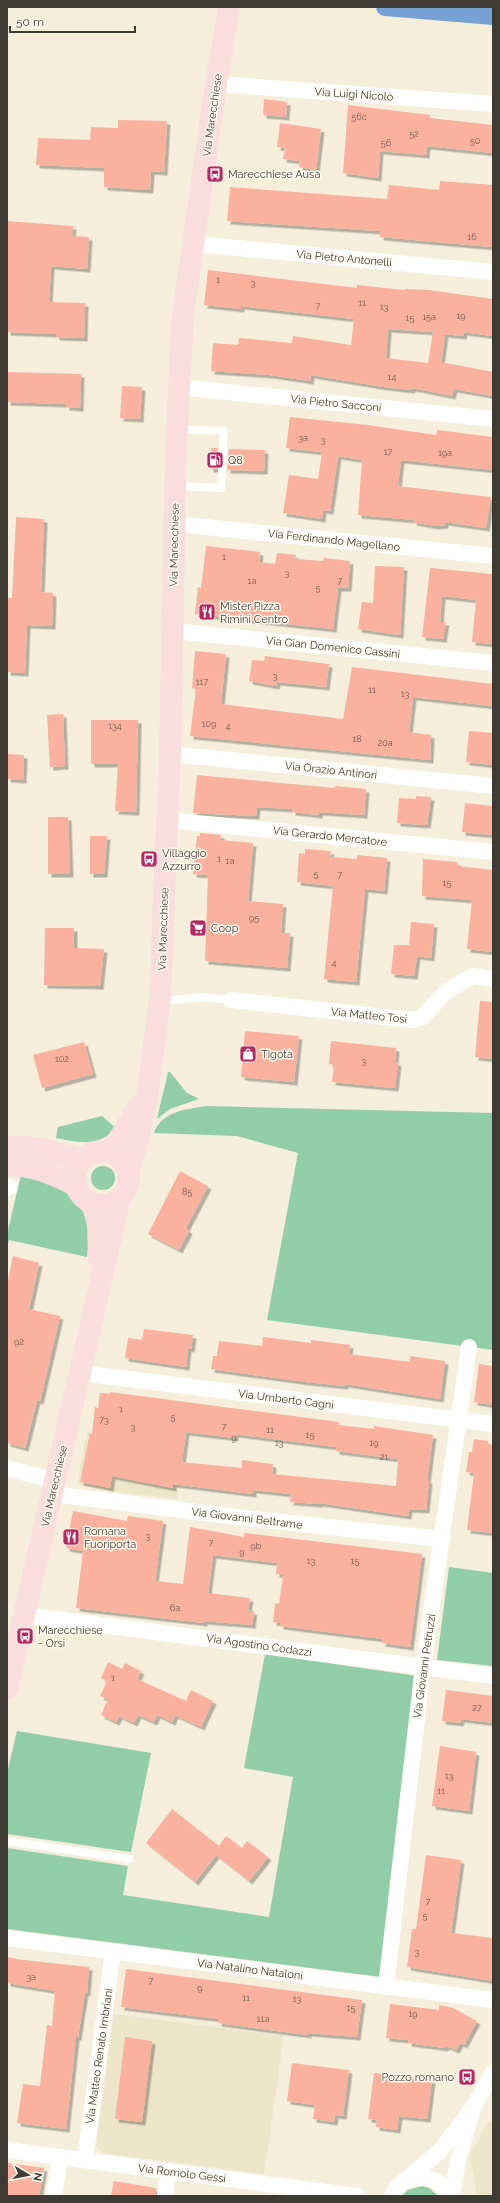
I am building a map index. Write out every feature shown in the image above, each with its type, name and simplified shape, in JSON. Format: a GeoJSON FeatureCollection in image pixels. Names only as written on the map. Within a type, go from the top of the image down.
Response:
{"type":"FeatureCollection","features":[{"type":"Feature","properties":{"kind":"main road","name":"Via Marecchiese"},"geometry":{"type":"LineString","coordinates":[[129,1171],[138,1138],[149,1086],[160,1001],[166,820],[170,754],[178,387],[183,316],[195,244],[216,84],[229,7]]}},
{"type":"Feature","properties":{"kind":"main road","name":"Via Marecchiese"},"geometry":{"type":"LineString","coordinates":[[110,1152],[125,1130],[149,1086]]}},
{"type":"Feature","properties":{"kind":"main road"},"geometry":{"type":"LineString","coordinates":[[7,1147],[27,1145],[52,1150],[82,1160]]}},
{"type":"Feature","properties":{"kind":"main road"},"geometry":{"type":"LineString","coordinates":[[94,1152],[110,1152],[123,1160],[129,1171],[128,1187],[120,1198],[109,1204],[93,1204],[82,1197],[76,1184],[75,1173],[82,1160],[94,1152]]}},
{"type":"Feature","properties":{"kind":"main road"},"geometry":{"type":"LineString","coordinates":[[7,1166],[25,1165],[48,1172],[76,1184]]}},
{"type":"Feature","properties":{"kind":"main road","name":"Via Marecchiese"},"geometry":{"type":"LineString","coordinates":[[8,1684],[120,1198]]}},
{"type":"Feature","properties":{"kind":"main road","name":"Via Marecchiese"},"geometry":{"type":"LineString","coordinates":[[93,1204],[98,1224],[100,1283]]}},
{"type":"Feature","properties":{"kind":"street","name":"Via Luigi Nicolò"},"geometry":{"type":"LineString","coordinates":[[216,84],[493,104]]}},
{"type":"Feature","properties":{"kind":"street","name":"Via Pietro Antonelli"},"geometry":{"type":"LineString","coordinates":[[195,244],[493,272]]}},
{"type":"Feature","properties":{"kind":"street","name":"Via Pietro Sacconi"},"geometry":{"type":"LineString","coordinates":[[178,387],[493,419]]}},
{"type":"Feature","properties":{"kind":"street","name":"Via Ferdinando Magellano"},"geometry":{"type":"LineString","coordinates":[[175,524],[493,556]]}},
{"type":"Feature","properties":{"kind":"street","name":"Via Gian Domenico Cassini"},"geometry":{"type":"LineString","coordinates":[[173,631],[493,663]]}},
{"type":"Feature","properties":{"kind":"street","name":"Via Orazio Antinori"},"geometry":{"type":"LineString","coordinates":[[170,754],[493,786]]}},
{"type":"Feature","properties":{"kind":"street","name":"Via Gerardo Mercatore"},"geometry":{"type":"LineString","coordinates":[[166,820],[493,852]]}},
{"type":"Feature","properties":{"kind":"street","name":"Via Matteo Tosi"},"geometry":{"type":"LineString","coordinates":[[230,1000],[412,1020],[421,1018],[447,991],[473,976],[493,979]]}},
{"type":"Feature","properties":{"kind":"street","name":"Via Giovanni Petruzzi"},"geometry":{"type":"LineString","coordinates":[[386,1987],[424,1667],[469,1347]]}},
{"type":"Feature","properties":{"kind":"street","name":"Via Umberto Cagni"},"geometry":{"type":"LineString","coordinates":[[80,1373],[493,1424]]}},
{"type":"Feature","properties":{"kind":"street","name":"Via Giovanni Beltrame"},"geometry":{"type":"LineString","coordinates":[[7,1468],[54,1487],[246,1518],[442,1539]]}},
{"type":"Feature","properties":{"kind":"street","name":"Via Agostino Codazzi"},"geometry":{"type":"LineString","coordinates":[[24,1615],[493,1676]]}},
{"type":"Feature","properties":{"kind":"street","name":"Via Natalino Nataloni"},"geometry":{"type":"LineString","coordinates":[[7,1938],[493,2000]]}},
{"type":"Feature","properties":{"kind":"street","name":"Via Matteo Renato Imbriani"},"geometry":{"type":"LineString","coordinates":[[85,2160],[113,1951]]}},
{"type":"Feature","properties":{"kind":"street"},"geometry":{"type":"LineString","coordinates":[[392,2196],[396,2187],[440,2151],[474,2106],[493,2072]]}},
{"type":"Feature","properties":{"kind":"street"},"geometry":{"type":"LineString","coordinates":[[451,2196],[458,2160],[474,2106]]}},
{"type":"Feature","properties":{"kind":"street","name":"Via Romolo Gessi"},"geometry":{"type":"LineString","coordinates":[[7,2150],[356,2196]]}},
{"type":"Feature","properties":{"kind":"street"},"geometry":{"type":"LineString","coordinates":[[54,2196],[60,2157]]}},
{"type":"Feature","properties":{"kind":"street"},"geometry":{"type":"LineString","coordinates":[[165,2196],[168,2172]]}},
{"type":"Feature","properties":{"kind":"street"},"geometry":{"type":"LineString","coordinates":[[407,2179],[424,2176],[439,2182],[451,2196]]}},
{"type":"Feature","properties":{"kind":"lane"},"geometry":{"type":"LineString","coordinates":[[175,486],[221,488],[224,431],[177,429]]}},
{"type":"Feature","properties":{"kind":"lane"},"geometry":{"type":"LineString","coordinates":[[160,1001],[204,997],[230,1000]]}},
{"type":"Feature","properties":{"kind":"lane"},"geometry":{"type":"LineString","coordinates":[[7,1841],[130,1859]]}},
{"type":"Feature","properties":{"kind":"shaded area"},"geometry":{"type":"Polygon","coordinates":[[[87,1432],[183,1450],[177,1499],[110,1491],[77,1484],[87,1432]]]}},
{"type":"Feature","properties":{"kind":"shaded area"},"geometry":{"type":"Polygon","coordinates":[[[114,2014],[284,2036],[264,2174],[103,2153],[96,2146],[114,2014]]]}},
{"type":"Feature","properties":{"kind":"shaded area"},"geometry":{"type":"Polygon","coordinates":[[[488,2121],[493,2124],[493,2196],[476,2196],[474,2172],[469,2157],[488,2121]]]}},
{"type":"Feature","properties":{"kind":"green space"},"geometry":{"type":"Polygon","coordinates":[[[168,1072],[170,1072],[187,1093],[199,1099],[170,1109],[157,1119],[168,1072]]]}},
{"type":"Feature","properties":{"kind":"green space"},"geometry":{"type":"Polygon","coordinates":[[[207,1106],[493,1113],[493,1350],[267,1320],[298,1153],[237,1136],[154,1133],[163,1120],[176,1112],[207,1106]]]}},
{"type":"Feature","properties":{"kind":"green space"},"geometry":{"type":"Polygon","coordinates":[[[102,1116],[116,1128],[103,1138],[96,1141],[81,1142],[56,1138],[58,1127],[102,1116]]]}},
{"type":"Feature","properties":{"kind":"green space"},"geometry":{"type":"Polygon","coordinates":[[[103,1166],[112,1169],[115,1178],[112,1187],[103,1190],[94,1187],[91,1178],[94,1169],[103,1166]]]}},
{"type":"Feature","properties":{"kind":"green space"},"geometry":{"type":"Polygon","coordinates":[[[21,1175],[52,1185],[65,1192],[75,1201],[82,1211],[87,1224],[89,1239],[87,1257],[9,1240],[7,1248],[7,1234],[21,1175]]]}},
{"type":"Feature","properties":{"kind":"green space"},"geometry":{"type":"Polygon","coordinates":[[[449,1567],[493,1573],[493,1666],[437,1660],[449,1567]]]}},
{"type":"Feature","properties":{"kind":"green space"},"geometry":{"type":"Polygon","coordinates":[[[265,1654],[417,1676],[381,1977],[7,1929],[7,1848],[128,1866],[123,1895],[269,1917],[293,1777],[244,1768],[265,1654]]]}},
{"type":"Feature","properties":{"kind":"green space"},"geometry":{"type":"Polygon","coordinates":[[[17,1731],[151,1753],[131,1852],[7,1834],[7,1773],[17,1731]]]}},
{"type":"Feature","properties":{"kind":"green space"},"geometry":{"type":"Polygon","coordinates":[[[422,2186],[429,2188],[438,2196],[402,2196],[408,2190],[422,2186]]]}},
{"type":"Feature","properties":{"kind":"building"},"geometry":{"type":"Polygon","coordinates":[[[264,99],[287,102],[286,117],[263,115],[264,99]]]}},
{"type":"Feature","properties":{"kind":"building"},"geometry":{"type":"Polygon","coordinates":[[[348,105],[430,115],[430,118],[493,125],[493,153],[427,146],[426,155],[380,151],[378,178],[343,173],[348,105]]]}},
{"type":"Feature","properties":{"kind":"building"},"geometry":{"type":"Polygon","coordinates":[[[118,120],[167,121],[164,172],[151,171],[150,190],[104,187],[104,168],[36,165],[38,138],[90,140],[91,127],[118,128],[118,120]]]}},
{"type":"Feature","properties":{"kind":"building"},"geometry":{"type":"Polygon","coordinates":[[[280,123],[321,129],[316,170],[299,167],[300,161],[283,159],[285,148],[277,147],[280,123]]]}},
{"type":"Feature","properties":{"kind":"building"},"geometry":{"type":"Polygon","coordinates":[[[440,181],[493,185],[493,247],[380,237],[380,231],[227,221],[230,187],[387,199],[389,185],[439,190],[440,181]]]}},
{"type":"Feature","properties":{"kind":"building"},"geometry":{"type":"Polygon","coordinates":[[[7,221],[73,226],[72,236],[89,237],[87,269],[51,266],[49,302],[85,303],[84,338],[56,337],[56,334],[7,332],[7,221]]]}},
{"type":"Feature","properties":{"kind":"building"},"geometry":{"type":"Polygon","coordinates":[[[208,270],[357,288],[357,285],[404,290],[429,290],[493,299],[493,336],[464,332],[463,336],[445,334],[441,362],[493,372],[493,396],[454,389],[452,396],[412,388],[411,390],[384,387],[311,375],[310,381],[270,375],[211,371],[213,343],[238,345],[239,338],[292,343],[293,336],[351,345],[354,319],[241,306],[241,309],[204,305],[208,270]],[[388,329],[386,358],[428,363],[433,332],[388,329]]]}},
{"type":"Feature","properties":{"kind":"building"},"geometry":{"type":"Polygon","coordinates":[[[7,372],[81,374],[80,408],[66,407],[66,404],[7,402],[7,372]]]}},
{"type":"Feature","properties":{"kind":"building"},"geometry":{"type":"Polygon","coordinates":[[[122,386],[142,387],[140,419],[120,418],[122,386]]]}},
{"type":"Feature","properties":{"kind":"building"},"geometry":{"type":"Polygon","coordinates":[[[290,417],[367,425],[436,435],[437,430],[493,437],[493,470],[401,460],[398,486],[491,497],[486,528],[445,522],[445,525],[435,526],[413,522],[414,520],[358,515],[362,460],[338,456],[330,511],[323,510],[322,519],[283,513],[289,475],[318,479],[322,452],[286,448],[290,417]]]}},
{"type":"Feature","properties":{"kind":"building"},"geometry":{"type":"Polygon","coordinates":[[[211,448],[218,448],[216,469],[210,469],[211,448]]]}},
{"type":"Feature","properties":{"kind":"building"},"geometry":{"type":"Polygon","coordinates":[[[229,449],[265,450],[264,471],[227,470],[229,449]]]}},
{"type":"Feature","properties":{"kind":"building"},"geometry":{"type":"Polygon","coordinates":[[[16,517],[44,519],[41,592],[53,593],[52,626],[27,625],[25,673],[7,672],[7,598],[12,598],[16,517]]]}},
{"type":"Feature","properties":{"kind":"building"},"geometry":{"type":"Polygon","coordinates":[[[206,546],[260,552],[259,562],[275,564],[277,553],[296,555],[295,559],[323,561],[324,558],[350,561],[348,588],[338,588],[333,629],[195,614],[198,587],[201,588],[206,546]]]}},
{"type":"Feature","properties":{"kind":"building"},"geometry":{"type":"Polygon","coordinates":[[[375,566],[404,567],[400,635],[358,629],[362,602],[373,603],[375,566]]]}},
{"type":"Feature","properties":{"kind":"building"},"geometry":{"type":"Polygon","coordinates":[[[430,568],[492,574],[493,644],[472,642],[476,600],[442,596],[440,622],[446,622],[443,639],[422,637],[430,568]]]}},
{"type":"Feature","properties":{"kind":"building"},"geometry":{"type":"Polygon","coordinates":[[[195,651],[226,654],[221,704],[343,719],[352,667],[493,684],[493,706],[413,697],[409,732],[431,735],[430,760],[190,736],[196,689],[192,688],[195,651]]]}},
{"type":"Feature","properties":{"kind":"building"},"geometry":{"type":"Polygon","coordinates":[[[265,656],[329,664],[326,687],[277,682],[276,686],[249,681],[252,660],[264,661],[265,656]]]}},
{"type":"Feature","properties":{"kind":"building"},"geometry":{"type":"Polygon","coordinates":[[[63,714],[65,766],[50,767],[47,715],[63,714]]]}},
{"type":"Feature","properties":{"kind":"building"},"geometry":{"type":"Polygon","coordinates":[[[91,720],[138,720],[136,812],[115,811],[118,764],[91,764],[91,720]]]}},
{"type":"Feature","properties":{"kind":"building"},"geometry":{"type":"Polygon","coordinates":[[[469,731],[493,733],[493,765],[466,762],[469,731]]]}},
{"type":"Feature","properties":{"kind":"building"},"geometry":{"type":"Polygon","coordinates":[[[7,754],[24,755],[23,780],[7,779],[7,754]]]}},
{"type":"Feature","properties":{"kind":"building"},"geometry":{"type":"Polygon","coordinates":[[[197,775],[335,788],[335,786],[366,789],[364,815],[319,812],[319,815],[292,812],[292,809],[257,807],[256,816],[193,813],[197,775]]]}},
{"type":"Feature","properties":{"kind":"building"},"geometry":{"type":"Polygon","coordinates":[[[416,796],[431,797],[427,825],[397,823],[399,798],[416,799],[416,796]]]}},
{"type":"Feature","properties":{"kind":"building"},"geometry":{"type":"Polygon","coordinates":[[[465,803],[493,806],[493,835],[462,832],[465,803]]]}},
{"type":"Feature","properties":{"kind":"building"},"geometry":{"type":"Polygon","coordinates":[[[48,817],[68,817],[70,874],[48,874],[48,817]]]}},
{"type":"Feature","properties":{"kind":"building"},"geometry":{"type":"Polygon","coordinates":[[[200,833],[221,835],[220,840],[253,843],[248,901],[283,904],[281,933],[290,933],[287,968],[205,961],[208,875],[193,874],[197,836],[200,836],[200,833]]]}},
{"type":"Feature","properties":{"kind":"building"},"geometry":{"type":"Polygon","coordinates":[[[90,836],[107,836],[104,874],[90,874],[90,836]]]}},
{"type":"Feature","properties":{"kind":"building"},"geometry":{"type":"Polygon","coordinates":[[[305,849],[331,851],[330,857],[357,859],[357,855],[387,858],[384,891],[365,889],[356,982],[324,979],[333,886],[297,882],[299,853],[305,854],[305,849]]]}},
{"type":"Feature","properties":{"kind":"building"},"geometry":{"type":"Polygon","coordinates":[[[423,859],[457,862],[457,866],[493,870],[493,952],[467,949],[472,900],[422,896],[423,859]]]}},
{"type":"Feature","properties":{"kind":"building"},"geometry":{"type":"Polygon","coordinates":[[[411,922],[434,924],[431,958],[417,956],[414,976],[391,974],[394,945],[409,945],[411,922]]]}},
{"type":"Feature","properties":{"kind":"building"},"geometry":{"type":"Polygon","coordinates":[[[45,928],[74,928],[74,948],[104,949],[100,986],[44,985],[45,928]]]}},
{"type":"Feature","properties":{"kind":"building"},"geometry":{"type":"Polygon","coordinates":[[[480,1001],[493,1002],[493,1059],[475,1057],[480,1001]]]}},
{"type":"Feature","properties":{"kind":"building"},"geometry":{"type":"Polygon","coordinates":[[[245,1031],[299,1036],[294,1082],[241,1077],[245,1031]]]}},
{"type":"Feature","properties":{"kind":"building"},"geometry":{"type":"Polygon","coordinates":[[[331,1041],[396,1048],[395,1062],[398,1063],[395,1088],[332,1082],[334,1065],[329,1064],[331,1041]]]}},
{"type":"Feature","properties":{"kind":"building"},"geometry":{"type":"Polygon","coordinates":[[[84,1042],[93,1074],[42,1088],[33,1055],[84,1042]]]}},
{"type":"Feature","properties":{"kind":"building"},"geometry":{"type":"Polygon","coordinates":[[[180,1171],[208,1186],[186,1228],[189,1231],[179,1250],[148,1234],[180,1171]]]}},
{"type":"Feature","properties":{"kind":"building"},"geometry":{"type":"Polygon","coordinates":[[[13,1256],[39,1263],[29,1309],[60,1316],[40,1401],[37,1400],[25,1448],[7,1443],[7,1285],[13,1256]]]}},
{"type":"Feature","properties":{"kind":"building"},"geometry":{"type":"Polygon","coordinates":[[[144,1329],[193,1335],[191,1349],[188,1348],[186,1367],[125,1358],[128,1338],[142,1340],[144,1329]]]}},
{"type":"Feature","properties":{"kind":"building"},"geometry":{"type":"Polygon","coordinates":[[[263,1337],[311,1343],[311,1340],[350,1345],[349,1354],[410,1362],[410,1356],[445,1361],[440,1399],[345,1384],[345,1386],[306,1382],[211,1369],[213,1356],[217,1356],[219,1341],[262,1346],[263,1337]]]}},
{"type":"Feature","properties":{"kind":"building"},"geometry":{"type":"Polygon","coordinates":[[[479,1364],[493,1366],[493,1405],[474,1402],[479,1364]]]}},
{"type":"Feature","properties":{"kind":"building"},"geometry":{"type":"Polygon","coordinates":[[[110,1392],[339,1422],[338,1425],[374,1429],[374,1426],[433,1435],[427,1480],[429,1480],[426,1510],[409,1509],[408,1516],[319,1503],[290,1502],[291,1494],[253,1490],[253,1494],[173,1484],[173,1488],[112,1476],[110,1488],[80,1482],[90,1433],[92,1434],[95,1407],[98,1408],[100,1393],[110,1394],[110,1392]],[[186,1432],[182,1462],[242,1468],[242,1460],[273,1464],[272,1474],[396,1486],[398,1459],[336,1451],[336,1447],[235,1434],[235,1438],[186,1432]]]}},
{"type":"Feature","properties":{"kind":"building"},"geometry":{"type":"Polygon","coordinates":[[[474,1439],[488,1441],[488,1444],[493,1445],[493,1533],[467,1530],[474,1473],[466,1472],[469,1452],[472,1452],[474,1439]]]}},
{"type":"Feature","properties":{"kind":"building"},"geometry":{"type":"Polygon","coordinates":[[[73,1511],[127,1521],[128,1516],[163,1521],[155,1581],[183,1584],[190,1527],[244,1537],[244,1533],[422,1554],[410,1647],[382,1643],[383,1639],[280,1626],[280,1623],[273,1622],[275,1603],[279,1604],[283,1575],[276,1574],[277,1563],[213,1555],[208,1593],[250,1598],[248,1611],[254,1611],[252,1625],[204,1621],[204,1623],[76,1608],[83,1551],[66,1548],[73,1511]]]}},
{"type":"Feature","properties":{"kind":"building"},"geometry":{"type":"Polygon","coordinates":[[[108,1662],[122,1669],[125,1663],[141,1671],[137,1679],[186,1701],[191,1690],[213,1701],[201,1727],[175,1715],[172,1722],[157,1715],[154,1722],[138,1715],[134,1723],[119,1716],[116,1722],[101,1715],[108,1699],[100,1696],[107,1681],[101,1678],[108,1662]]]}},
{"type":"Feature","properties":{"kind":"building"},"geometry":{"type":"Polygon","coordinates":[[[446,1690],[493,1696],[493,1723],[461,1719],[460,1723],[442,1721],[446,1690]]]}},
{"type":"Feature","properties":{"kind":"building"},"geometry":{"type":"Polygon","coordinates":[[[440,1746],[476,1752],[469,1811],[432,1806],[440,1746]]]}},
{"type":"Feature","properties":{"kind":"building"},"geometry":{"type":"Polygon","coordinates":[[[172,1809],[219,1846],[226,1836],[242,1848],[247,1841],[268,1857],[249,1881],[216,1855],[195,1882],[146,1843],[172,1809]]]}},
{"type":"Feature","properties":{"kind":"building"},"geometry":{"type":"Polygon","coordinates":[[[426,1855],[461,1860],[451,1933],[493,1938],[493,1981],[407,1967],[412,1929],[416,1929],[426,1855]]]}},
{"type":"Feature","properties":{"kind":"building"},"geometry":{"type":"Polygon","coordinates":[[[7,1957],[89,1967],[87,1993],[85,1992],[78,2037],[76,2037],[66,2129],[17,2123],[23,2084],[40,2086],[47,2025],[52,2026],[55,1991],[7,1983],[7,1957]]]}},
{"type":"Feature","properties":{"kind":"building"},"geometry":{"type":"Polygon","coordinates":[[[126,1969],[362,2000],[357,2037],[308,2033],[308,2035],[218,2023],[219,2019],[121,2007],[126,1969]]]}},
{"type":"Feature","properties":{"kind":"building"},"geometry":{"type":"Polygon","coordinates":[[[390,2004],[439,2010],[439,2005],[453,2008],[477,2021],[464,2045],[460,2043],[456,2050],[446,2046],[445,2048],[408,2043],[408,2040],[386,2038],[390,2004]]]}},
{"type":"Feature","properties":{"kind":"building"},"geometry":{"type":"Polygon","coordinates":[[[125,2037],[152,2041],[142,2122],[115,2119],[125,2037]]]}},
{"type":"Feature","properties":{"kind":"building"},"geometry":{"type":"Polygon","coordinates":[[[292,2063],[349,2070],[343,2116],[335,2115],[334,2122],[313,2119],[315,2105],[287,2101],[292,2063]]]}},
{"type":"Feature","properties":{"kind":"building"},"geometry":{"type":"Polygon","coordinates":[[[374,2073],[432,2080],[427,2119],[399,2116],[397,2130],[376,2127],[377,2120],[368,2119],[374,2073]]]}},
{"type":"Feature","properties":{"kind":"building"},"geometry":{"type":"Polygon","coordinates":[[[8,2163],[44,2168],[39,2196],[7,2196],[8,2163]]]}},
{"type":"Feature","properties":{"kind":"building"},"geometry":{"type":"Polygon","coordinates":[[[114,2181],[156,2188],[156,2196],[111,2196],[114,2181]]]}},
{"type":"Feature","properties":{"kind":"waterway"},"geometry":{"type":"LineString","coordinates":[[385,7],[493,16]]}},
{"type":"Feature","properties":{"kind":"place","name":"Marecchiese Ausa"},"geometry":{"type":"Point","coordinates":[215,174]}},
{"type":"Feature","properties":{"kind":"place","name":"Q8"},"geometry":{"type":"Point","coordinates":[215,460]}},
{"type":"Feature","properties":{"kind":"place","name":"Mister Pizza Rimini Centro"},"geometry":{"type":"Point","coordinates":[207,612]}},
{"type":"Feature","properties":{"kind":"place","name":"Villaggio Azzurro"},"geometry":{"type":"Point","coordinates":[149,859]}},
{"type":"Feature","properties":{"kind":"place","name":"Coop"},"geometry":{"type":"Point","coordinates":[198,928]}},
{"type":"Feature","properties":{"kind":"place","name":"Tigotà"},"geometry":{"type":"Point","coordinates":[248,1054]}},
{"type":"Feature","properties":{"kind":"place","name":"Romana Fuoriporta"},"geometry":{"type":"Point","coordinates":[71,1537]}},
{"type":"Feature","properties":{"kind":"place","name":"Marecchiese - Orsi"},"geometry":{"type":"Point","coordinates":[25,1636]}},
{"type":"Feature","properties":{"kind":"place","name":"Pozzo romano"},"geometry":{"type":"Point","coordinates":[467,2077]}}]}
